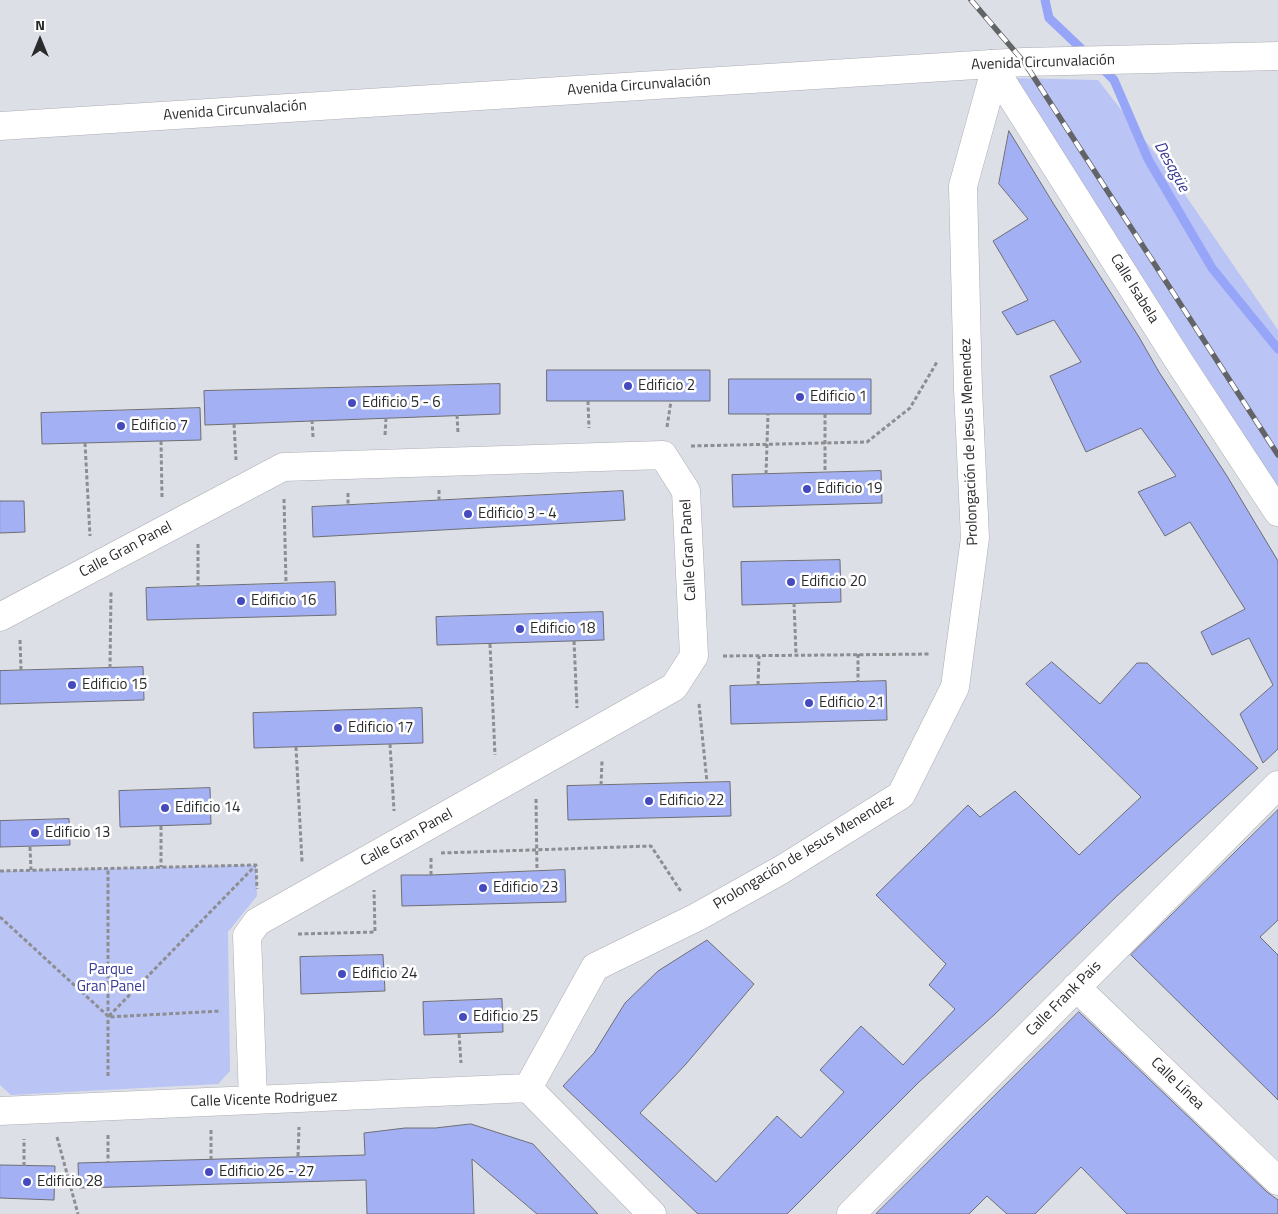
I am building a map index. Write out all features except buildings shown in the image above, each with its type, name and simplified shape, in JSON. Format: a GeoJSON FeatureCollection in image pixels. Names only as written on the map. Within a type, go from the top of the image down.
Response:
{"type":"FeatureCollection","features":[{"type":"Feature","properties":{"kind":"main road","name":"Avenida Circunvalación"},"geometry":{"type":"LineString","coordinates":[[0,126],[1077,61],[1278,56]]}},
{"type":"Feature","properties":{"kind":"main road","name":"Calle Isabela"},"geometry":{"type":"LineString","coordinates":[[993,67],[1175,354],[1278,512]]}},
{"type":"Feature","properties":{"kind":"main road","name":"Prolongación de Jesus Menendez"},"geometry":{"type":"LineString","coordinates":[[528,1088],[595,966],[698,917],[781,870],[901,795],[955,687],[976,538],[968,389],[963,186],[993,67]]}},
{"type":"Feature","properties":{"kind":"main road","name":"Calle Gran Panel"},"geometry":{"type":"LineString","coordinates":[[0,618],[283,467],[663,455],[686,490],[694,656],[674,688],[257,922]]}},
{"type":"Feature","properties":{"kind":"main road","name":"Calle Frank Pais"},"geometry":{"type":"LineString","coordinates":[[851,1214],[1278,785]]}},
{"type":"Feature","properties":{"kind":"main road"},"geometry":{"type":"LineString","coordinates":[[253,1100],[246,936],[257,922]]}},
{"type":"Feature","properties":{"kind":"main road","name":"Calle Línea"},"geometry":{"type":"LineString","coordinates":[[1076,987],[1278,1181]]}},
{"type":"Feature","properties":{"kind":"main road"},"geometry":{"type":"LineString","coordinates":[[528,1088],[652,1214]]}},
{"type":"Feature","properties":{"kind":"main road","name":"Calle Vicente Rodriguez"},"geometry":{"type":"LineString","coordinates":[[0,1111],[528,1088]]}},
{"type":"Feature","properties":{"kind":"path"},"geometry":{"type":"LineString","coordinates":[[663,455],[681,446],[867,442],[910,408],[938,361]]}},
{"type":"Feature","properties":{"kind":"path"},"geometry":{"type":"LineString","coordinates":[[766,474],[768,414]]}},
{"type":"Feature","properties":{"kind":"path"},"geometry":{"type":"LineString","coordinates":[[825,414],[825,472]]}},
{"type":"Feature","properties":{"kind":"path"},"geometry":{"type":"LineString","coordinates":[[161,441],[162,531]]}},
{"type":"Feature","properties":{"kind":"path"},"geometry":{"type":"LineString","coordinates":[[85,443],[101,564],[110,668]]}},
{"type":"Feature","properties":{"kind":"path"},"geometry":{"type":"LineString","coordinates":[[283,467],[286,583]]}},
{"type":"Feature","properties":{"kind":"path"},"geometry":{"type":"LineString","coordinates":[[198,512],[198,586]]}},
{"type":"Feature","properties":{"kind":"path"},"geometry":{"type":"LineString","coordinates":[[794,603],[796,654]]}},
{"type":"Feature","properties":{"kind":"path"},"geometry":{"type":"LineString","coordinates":[[574,641],[578,741]]}},
{"type":"Feature","properties":{"kind":"path"},"geometry":{"type":"LineString","coordinates":[[490,644],[497,788]]}},
{"type":"Feature","properties":{"kind":"path"},"geometry":{"type":"LineString","coordinates":[[707,782],[694,656],[796,654],[959,655]]}},
{"type":"Feature","properties":{"kind":"path"},"geometry":{"type":"LineString","coordinates":[[858,654],[858,682]]}},
{"type":"Feature","properties":{"kind":"path"},"geometry":{"type":"LineString","coordinates":[[758,686],[759,656]]}},
{"type":"Feature","properties":{"kind":"path"},"geometry":{"type":"LineString","coordinates":[[296,934],[375,932],[385,850],[390,744]]}},
{"type":"Feature","properties":{"kind":"path"},"geometry":{"type":"LineString","coordinates":[[296,747],[304,896]]}},
{"type":"Feature","properties":{"kind":"path"},"geometry":{"type":"LineString","coordinates":[[536,766],[537,871]]}},
{"type":"Feature","properties":{"kind":"path"},"geometry":{"type":"LineString","coordinates":[[161,826],[161,867]]}},
{"type":"Feature","properties":{"kind":"path"},"geometry":{"type":"LineString","coordinates":[[440,853],[651,846],[698,917]]}},
{"type":"Feature","properties":{"kind":"path"},"geometry":{"type":"LineString","coordinates":[[30,847],[31,870]]}},
{"type":"Feature","properties":{"kind":"path"},"geometry":{"type":"LineString","coordinates":[[0,870],[256,865]]}},
{"type":"Feature","properties":{"kind":"path"},"geometry":{"type":"LineString","coordinates":[[256,865],[257,922]]}},
{"type":"Feature","properties":{"kind":"path"},"geometry":{"type":"LineString","coordinates":[[109,1017],[256,865]]}},
{"type":"Feature","properties":{"kind":"path"},"geometry":{"type":"LineString","coordinates":[[108,868],[108,1106]]}},
{"type":"Feature","properties":{"kind":"path"},"geometry":{"type":"LineString","coordinates":[[0,917],[109,1017],[249,1010]]}},
{"type":"Feature","properties":{"kind":"path"},"geometry":{"type":"LineString","coordinates":[[49,1108],[78,1214]]}},
{"type":"Feature","properties":{"kind":"green space"},"geometry":{"type":"Polygon","coordinates":[[[1012,78],[1098,80],[1168,170],[1278,330],[1278,487],[1012,78]]]}},
{"type":"Feature","properties":{"kind":"green space","name":"Parque Gran Panel"},"geometry":{"type":"Polygon","coordinates":[[[256,865],[257,896],[228,932],[230,1071],[218,1084],[11,1095],[0,1085],[0,871],[256,865]]]}},
{"type":"Feature","properties":{"kind":"waterway","name":"Desagüe"},"geometry":{"type":"LineString","coordinates":[[1045,0],[1049,18],[1088,55]]}},
{"type":"Feature","properties":{"kind":"waterway","name":"Desagüe"},"geometry":{"type":"LineString","coordinates":[[1100,66],[1114,80],[1148,159],[1212,268],[1278,349]]}},
{"type":"Feature","properties":{"kind":"railway"},"geometry":{"type":"LineString","coordinates":[[971,0],[1024,62],[1278,455]]}},
{"type":"Feature","properties":{"kind":"place","name":"Edificio 2"},"geometry":{"type":"Point","coordinates":[628,386]}},
{"type":"Feature","properties":{"kind":"place","name":"Edificio 1"},"geometry":{"type":"Point","coordinates":[800,397]}},
{"type":"Feature","properties":{"kind":"place","name":"Edificio 5 - 6"},"geometry":{"type":"Point","coordinates":[352,403]}},
{"type":"Feature","properties":{"kind":"place","name":"Edificio 7"},"geometry":{"type":"Point","coordinates":[121,426]}},
{"type":"Feature","properties":{"kind":"place","name":"Edificio 19"},"geometry":{"type":"Point","coordinates":[807,489]}},
{"type":"Feature","properties":{"kind":"place","name":"Edificio 3 - 4"},"geometry":{"type":"Point","coordinates":[468,514]}},
{"type":"Feature","properties":{"kind":"place","name":"Edificio 20"},"geometry":{"type":"Point","coordinates":[791,582]}},
{"type":"Feature","properties":{"kind":"place","name":"Edificio 16"},"geometry":{"type":"Point","coordinates":[241,601]}},
{"type":"Feature","properties":{"kind":"place","name":"Edificio 18"},"geometry":{"type":"Point","coordinates":[520,629]}},
{"type":"Feature","properties":{"kind":"place","name":"Edificio 15"},"geometry":{"type":"Point","coordinates":[72,685]}},
{"type":"Feature","properties":{"kind":"place","name":"Edificio 21"},"geometry":{"type":"Point","coordinates":[809,703]}},
{"type":"Feature","properties":{"kind":"place","name":"Edificio 17"},"geometry":{"type":"Point","coordinates":[338,728]}},
{"type":"Feature","properties":{"kind":"place","name":"Edificio 22"},"geometry":{"type":"Point","coordinates":[649,801]}},
{"type":"Feature","properties":{"kind":"place","name":"Edificio 14"},"geometry":{"type":"Point","coordinates":[165,808]}},
{"type":"Feature","properties":{"kind":"place","name":"Edificio 13"},"geometry":{"type":"Point","coordinates":[35,833]}},
{"type":"Feature","properties":{"kind":"place","name":"Edificio 23"},"geometry":{"type":"Point","coordinates":[483,888]}},
{"type":"Feature","properties":{"kind":"place","name":"Edificio 24"},"geometry":{"type":"Point","coordinates":[342,974]}},
{"type":"Feature","properties":{"kind":"place","name":"Edificio 25"},"geometry":{"type":"Point","coordinates":[463,1017]}},
{"type":"Feature","properties":{"kind":"place","name":"Edificio 26 - 27"},"geometry":{"type":"Point","coordinates":[209,1172]}},
{"type":"Feature","properties":{"kind":"place","name":"Edificio 28"},"geometry":{"type":"Point","coordinates":[27,1182]}}]}
